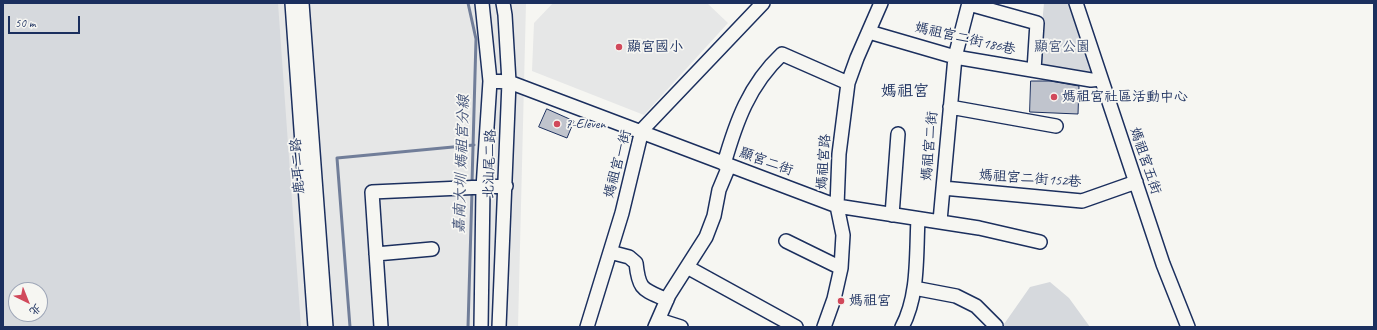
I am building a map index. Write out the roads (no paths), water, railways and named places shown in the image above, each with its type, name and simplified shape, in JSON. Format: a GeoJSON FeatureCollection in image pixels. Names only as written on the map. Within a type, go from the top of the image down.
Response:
{"type":"FeatureCollection","features":[{"type":"Feature","properties":{"kind":"street","name":"鹿耳二路"},"geometry":{"type":"LineString","coordinates":[[292,3],[315,327]]}},
{"type":"Feature","properties":{"kind":"street","name":"鹿耳二路"},"geometry":{"type":"LineString","coordinates":[[302,3],[326,327]]}},
{"type":"Feature","properties":{"kind":"street","name":"北汕尾二路"},"geometry":{"type":"LineString","coordinates":[[481,327],[483,188],[490,81],[482,3]]}},
{"type":"Feature","properties":{"kind":"street","name":"北汕尾二路"},"geometry":{"type":"LineString","coordinates":[[499,327],[506,186],[509,82],[505,15],[502,3]]}},
{"type":"Feature","properties":{"kind":"street","name":"媽祖宮一街"},"geometry":{"type":"LineString","coordinates":[[587,327],[610,252],[642,130],[763,3]]}},
{"type":"Feature","properties":{"kind":"street","name":"媽祖宮路"},"geometry":{"type":"LineString","coordinates":[[824,327],[834,299],[842,268],[843,235],[837,206],[839,154],[848,83],[857,58],[881,3]]}},
{"type":"Feature","properties":{"kind":"street","name":"媽祖宮二街"},"geometry":{"type":"LineString","coordinates":[[940,221],[955,57],[969,3],[1037,23],[1034,70]]}},
{"type":"Feature","properties":{"kind":"street","name":"媽祖宮五街"},"geometry":{"type":"LineString","coordinates":[[1076,3],[1163,264],[1188,327]]}},
{"type":"Feature","properties":{"kind":"street","name":"媽祖宮二街186巷"},"geometry":{"type":"LineString","coordinates":[[869,32],[955,57],[1090,80],[1102,79]]}},
{"type":"Feature","properties":{"kind":"street"},"geometry":{"type":"LineString","coordinates":[[681,327],[657,323],[667,300],[706,237],[714,216],[735,126],[756,83],[782,54],[848,83]]}},
{"type":"Feature","properties":{"kind":"street","name":"顯宮二街"},"geometry":{"type":"LineString","coordinates":[[490,81],[509,82],[642,130],[726,165],[837,206],[940,221],[1040,242]]}},
{"type":"Feature","properties":{"kind":"street"},"geometry":{"type":"LineString","coordinates":[[950,107],[1056,126]]}},
{"type":"Feature","properties":{"kind":"street"},"geometry":{"type":"LineString","coordinates":[[892,215],[898,134]]}},
{"type":"Feature","properties":{"kind":"street","name":"媽祖宮二街152巷"},"geometry":{"type":"LineString","coordinates":[[943,188],[1082,201],[1136,182]]}},
{"type":"Feature","properties":{"kind":"street"},"geometry":{"type":"LineString","coordinates":[[380,327],[372,192],[506,186]]}},
{"type":"Feature","properties":{"kind":"street"},"geometry":{"type":"LineString","coordinates":[[902,327],[908,315],[914,288],[918,219]]}},
{"type":"Feature","properties":{"kind":"street"},"geometry":{"type":"LineString","coordinates":[[786,241],[842,268]]}},
{"type":"Feature","properties":{"kind":"street"},"geometry":{"type":"LineString","coordinates":[[376,254],[432,249]]}},
{"type":"Feature","properties":{"kind":"street"},"geometry":{"type":"LineString","coordinates":[[610,252],[629,257],[633,260],[636,263],[638,281],[643,289],[667,300]]}},
{"type":"Feature","properties":{"kind":"street"},"geometry":{"type":"LineString","coordinates":[[687,267],[796,327]]}},
{"type":"Feature","properties":{"kind":"street"},"geometry":{"type":"LineString","coordinates":[[914,288],[956,296],[969,302],[976,306],[996,326],[995,327]]}},
{"type":"Feature","properties":{"kind":"waterway","name":"嘉南大圳 媽祖宮分線"},"geometry":{"type":"LineString","coordinates":[[468,3],[476,39],[472,183]]}},
{"type":"Feature","properties":{"kind":"waterway"},"geometry":{"type":"LineString","coordinates":[[350,327],[337,158],[474,145]]}},
{"type":"Feature","properties":{"kind":"waterway","name":"嘉南大圳 媽祖宮分線"},"geometry":{"type":"LineString","coordinates":[[468,327],[472,191]]}},
{"type":"Feature","properties":{"kind":"place","name":"顯宮國小"},"geometry":{"type":"Point","coordinates":[619,47]}},
{"type":"Feature","properties":{"kind":"place","name":"媽祖宮社區活動中心"},"geometry":{"type":"Point","coordinates":[1054,97]}},
{"type":"Feature","properties":{"kind":"place","name":"7-Eleven"},"geometry":{"type":"Point","coordinates":[557,124]}},
{"type":"Feature","properties":{"kind":"place","name":"媽祖宮"},"geometry":{"type":"Point","coordinates":[841,301]}},
{"type":"Feature","properties":{"kind":"district","name":"媽祖宮"},"geometry":{"type":"Point","coordinates":[905,92]}},
{"type":"Feature","properties":{"kind":"park label","name":"顯宮公園"},"geometry":{"type":"Point","coordinates":[1062,47]}}]}
